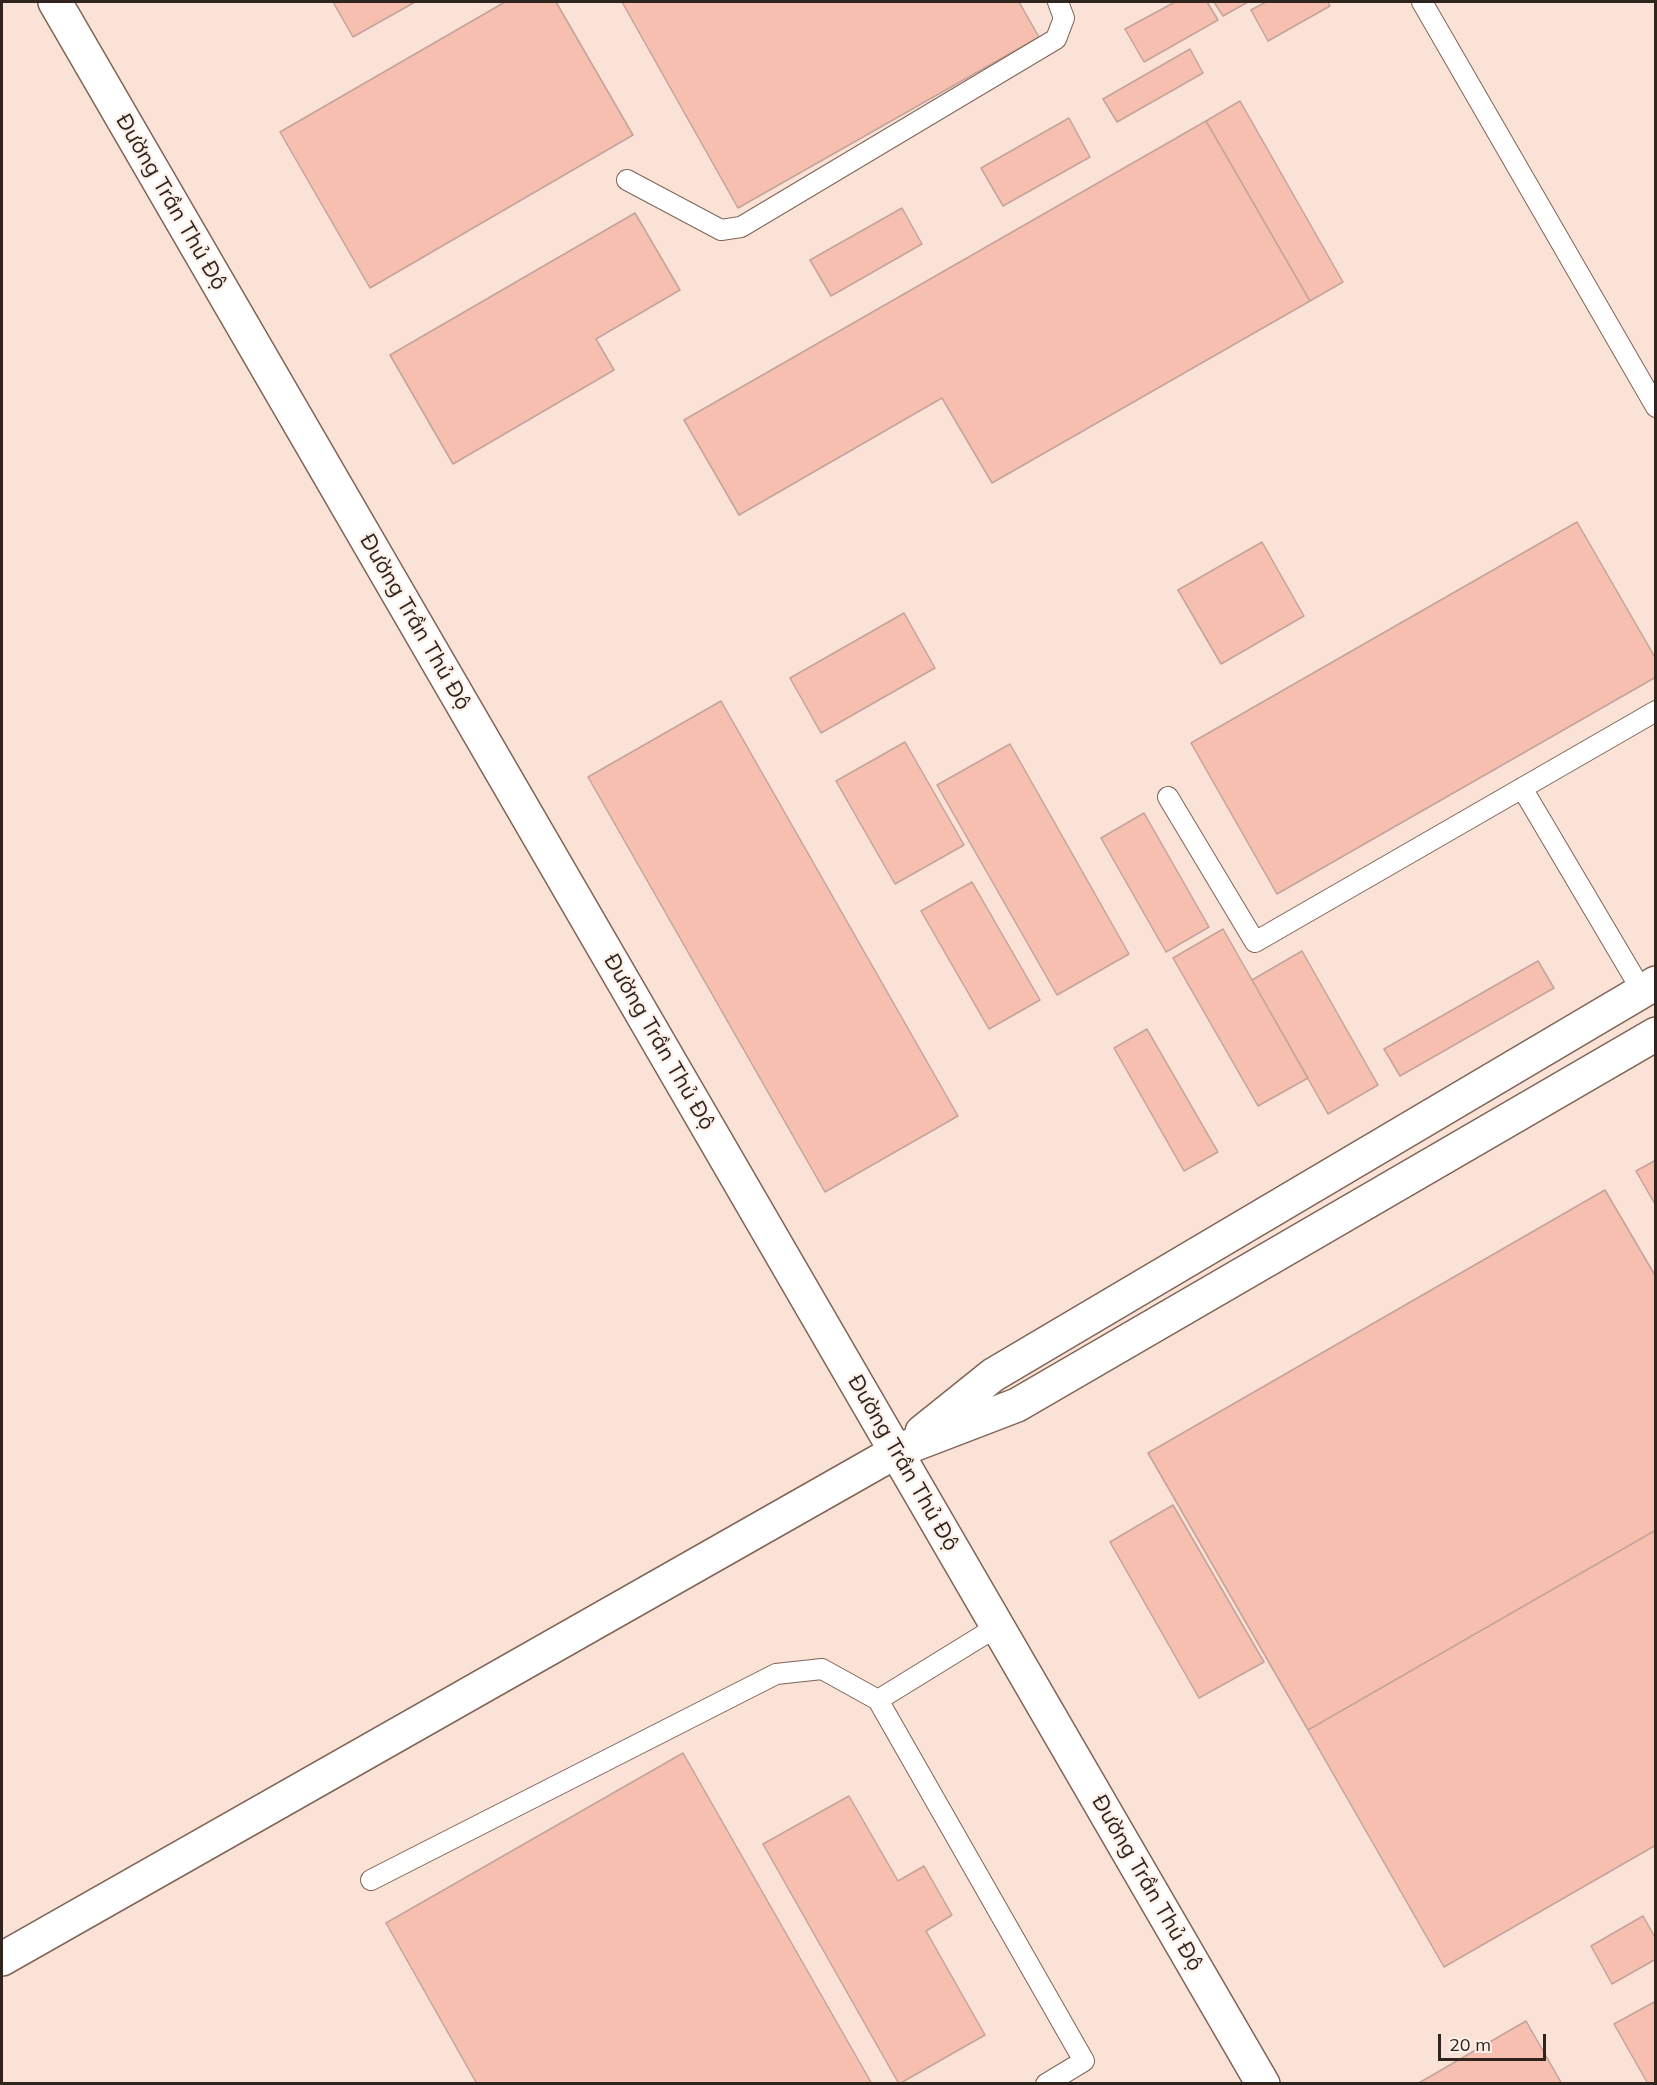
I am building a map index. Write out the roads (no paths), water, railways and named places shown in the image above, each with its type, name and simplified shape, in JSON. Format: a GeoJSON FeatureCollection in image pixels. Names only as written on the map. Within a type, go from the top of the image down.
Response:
{"type":"FeatureCollection","features":[{"type":"Feature","properties":{"kind":"street","name":"Đường Trần Thủ Độ"},"geometry":{"type":"LineString","coordinates":[[54,2],[1263,2084]]}},
{"type":"Feature","properties":{"kind":"street"},"geometry":{"type":"LineString","coordinates":[[897,1451],[993,1375],[1649,987]]}},
{"type":"Feature","properties":{"kind":"street"},"geometry":{"type":"LineString","coordinates":[[2,1959],[897,1451],[1017,1405],[1656,1034]]}},
{"type":"Feature","properties":{"kind":"lane"},"geometry":{"type":"LineString","coordinates":[[627,180],[721,230],[741,227],[1056,39],[1064,18],[1058,2]]}},
{"type":"Feature","properties":{"kind":"lane"},"geometry":{"type":"LineString","coordinates":[[1422,2],[1656,407]]}},
{"type":"Feature","properties":{"kind":"lane"},"geometry":{"type":"LineString","coordinates":[[1168,797],[1255,942],[1656,711]]}},
{"type":"Feature","properties":{"kind":"lane"},"geometry":{"type":"LineString","coordinates":[[1522,788],[1649,987]]}},
{"type":"Feature","properties":{"kind":"lane"},"geometry":{"type":"LineString","coordinates":[[878,1701],[998,1626]]}},
{"type":"Feature","properties":{"kind":"lane"},"geometry":{"type":"LineString","coordinates":[[371,1880],[776,1674],[822,1669],[878,1701],[1084,2061],[1046,2084]]}}]}
